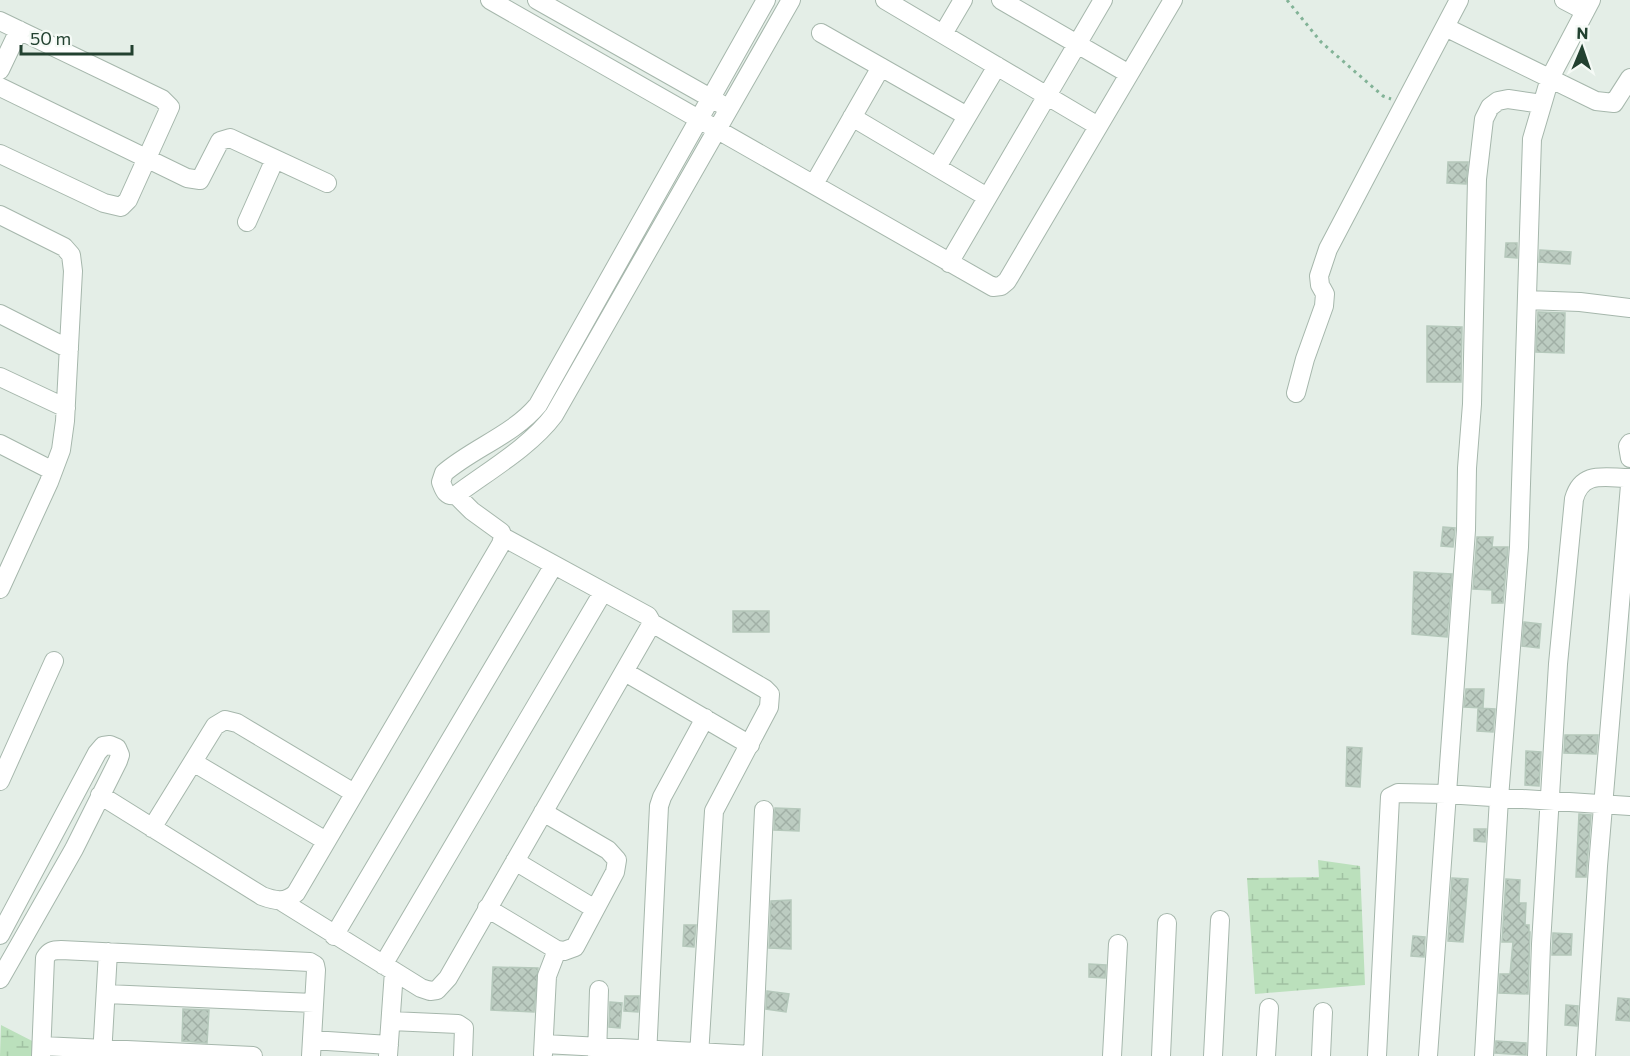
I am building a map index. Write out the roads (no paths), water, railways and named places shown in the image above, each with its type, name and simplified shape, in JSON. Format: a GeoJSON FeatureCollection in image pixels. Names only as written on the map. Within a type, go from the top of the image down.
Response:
{"type":"FeatureCollection","features":[{"type":"Feature","properties":{"kind":"street"},"geometry":{"type":"LineString","coordinates":[[490,0],[993,287],[1001,286],[1007,281],[1173,0]]}},
{"type":"Feature","properties":{"kind":"street"},"geometry":{"type":"LineString","coordinates":[[537,0],[729,108]]}},
{"type":"Feature","properties":{"kind":"street"},"geometry":{"type":"LineString","coordinates":[[766,0],[538,405],[503,434],[448,469],[441,477],[446,494],[456,495],[498,465],[542,429],[554,415],[791,0]]}},
{"type":"Feature","properties":{"kind":"street"},"geometry":{"type":"LineString","coordinates":[[943,34],[963,0]]}},
{"type":"Feature","properties":{"kind":"street"},"geometry":{"type":"LineString","coordinates":[[1001,0],[1031,8],[1077,45],[1129,74]]}},
{"type":"Feature","properties":{"kind":"street"},"geometry":{"type":"LineString","coordinates":[[949,263],[1103,0]]}},
{"type":"Feature","properties":{"kind":"street"},"geometry":{"type":"LineString","coordinates":[[1296,393],[1305,359],[1326,300],[1320,285],[1321,266],[1328,249],[1459,0]]}},
{"type":"Feature","properties":{"kind":"street"},"geometry":{"type":"LineString","coordinates":[[1484,1056],[1499,798],[1519,547],[1532,139],[1550,78],[1588,6],[1564,0]]}},
{"type":"Feature","properties":{"kind":"street"},"geometry":{"type":"LineString","coordinates":[[893,2],[1098,126]]}},
{"type":"Feature","properties":{"kind":"street"},"geometry":{"type":"LineString","coordinates":[[0,21],[167,103],[170,107],[125,204],[121,207],[114,207],[0,154]]}},
{"type":"Feature","properties":{"kind":"street"},"geometry":{"type":"LineString","coordinates":[[1445,27],[1596,101],[1614,103],[1630,78]]}},
{"type":"Feature","properties":{"kind":"street"},"geometry":{"type":"LineString","coordinates":[[0,70],[19,30]]}},
{"type":"Feature","properties":{"kind":"street"},"geometry":{"type":"LineString","coordinates":[[821,33],[967,116]]}},
{"type":"Feature","properties":{"kind":"street"},"geometry":{"type":"LineString","coordinates":[[937,167],[997,66]]}},
{"type":"Feature","properties":{"kind":"street"},"geometry":{"type":"LineString","coordinates":[[814,184],[881,67]]}},
{"type":"Feature","properties":{"kind":"street"},"geometry":{"type":"LineString","coordinates":[[0,87],[187,178],[200,180],[220,141],[230,138],[327,183]]}},
{"type":"Feature","properties":{"kind":"street"},"geometry":{"type":"LineString","coordinates":[[1428,1056],[1466,530],[1467,468],[1472,404],[1477,179],[1484,119],[1490,107],[1498,101],[1508,99],[1542,104]]}},
{"type":"Feature","properties":{"kind":"street"},"geometry":{"type":"LineString","coordinates":[[852,117],[987,197]]}},
{"type":"Feature","properties":{"kind":"street"},"geometry":{"type":"LineString","coordinates":[[247,222],[275,159]]}},
{"type":"Feature","properties":{"kind":"street"},"geometry":{"type":"LineString","coordinates":[[0,215],[64,247],[70,255],[73,271],[66,408],[61,450],[0,589]]}},
{"type":"Feature","properties":{"kind":"street"},"geometry":{"type":"LineString","coordinates":[[1527,300],[1580,302],[1630,308]]}},
{"type":"Feature","properties":{"kind":"street"},"geometry":{"type":"LineString","coordinates":[[0,314],[69,349]]}},
{"type":"Feature","properties":{"kind":"street"},"geometry":{"type":"LineString","coordinates":[[0,377],[66,408]]}},
{"type":"Feature","properties":{"kind":"street"},"geometry":{"type":"LineString","coordinates":[[1630,442],[1628,446],[1630,458]]}},
{"type":"Feature","properties":{"kind":"street"},"geometry":{"type":"LineString","coordinates":[[0,444],[53,471]]}},
{"type":"Feature","properties":{"kind":"street"},"geometry":{"type":"LineString","coordinates":[[1536,1056],[1558,664],[1574,499],[1583,480],[1630,478]]}},
{"type":"Feature","properties":{"kind":"street"},"geometry":{"type":"LineString","coordinates":[[1586,1056],[1630,485]]}},
{"type":"Feature","properties":{"kind":"street"},"geometry":{"type":"LineString","coordinates":[[456,495],[472,511],[501,532],[503,537],[648,616],[652,623],[770,694],[769,707],[714,810],[699,1054]]}},
{"type":"Feature","properties":{"kind":"street"},"geometry":{"type":"LineString","coordinates":[[281,901],[291,898],[296,893],[503,537]]}},
{"type":"Feature","properties":{"kind":"street"},"geometry":{"type":"LineString","coordinates":[[334,936],[554,565]]}},
{"type":"Feature","properties":{"kind":"street"},"geometry":{"type":"LineString","coordinates":[[253,1056],[42,1051],[45,958],[53,950],[310,962],[315,965],[316,970],[312,1048],[389,1051],[391,1021],[388,968],[603,592]]}},
{"type":"Feature","properties":{"kind":"street"},"geometry":{"type":"LineString","coordinates":[[100,795],[262,896],[281,901],[421,988],[430,991],[437,990],[448,978],[652,623]]}},
{"type":"Feature","properties":{"kind":"street"},"geometry":{"type":"LineString","coordinates":[[0,781],[4,761],[54,661]]}},
{"type":"Feature","properties":{"kind":"street"},"geometry":{"type":"LineString","coordinates":[[625,672],[750,745]]}},
{"type":"Feature","properties":{"kind":"street"},"geometry":{"type":"LineString","coordinates":[[647,1053],[659,806],[705,718]]}},
{"type":"Feature","properties":{"kind":"street"},"geometry":{"type":"LineString","coordinates":[[152,828],[215,726],[231,720],[354,793]]}},
{"type":"Feature","properties":{"kind":"street"},"geometry":{"type":"LineString","coordinates":[[0,979],[23,939],[74,849],[120,755],[117,748],[110,745],[103,746],[97,753],[1,930],[23,939],[34,946],[45,958]]}},
{"type":"Feature","properties":{"kind":"street"},"geometry":{"type":"LineString","coordinates":[[193,762],[326,842]]}},
{"type":"Feature","properties":{"kind":"street"},"geometry":{"type":"LineString","coordinates":[[1377,1056],[1390,796],[1398,793],[1446,794],[1630,806]]}},
{"type":"Feature","properties":{"kind":"street"},"geometry":{"type":"LineString","coordinates":[[557,950],[547,976],[543,1050],[753,1056],[764,810]]}},
{"type":"Feature","properties":{"kind":"street"},"geometry":{"type":"LineString","coordinates":[[487,908],[557,950],[569,950],[575,946],[615,872],[617,860],[608,850],[543,812]]}},
{"type":"Feature","properties":{"kind":"street"},"geometry":{"type":"LineString","coordinates":[[514,861],[595,909]]}},
{"type":"Feature","properties":{"kind":"street"},"geometry":{"type":"LineString","coordinates":[[1213,1056],[1220,920]]}},
{"type":"Feature","properties":{"kind":"street"},"geometry":{"type":"LineString","coordinates":[[1161,1056],[1167,924]]}},
{"type":"Feature","properties":{"kind":"street"},"geometry":{"type":"LineString","coordinates":[[1112,1056],[1118,944]]}},
{"type":"Feature","properties":{"kind":"street"},"geometry":{"type":"LineString","coordinates":[[103,1052],[108,952]]}},
{"type":"Feature","properties":{"kind":"street"},"geometry":{"type":"LineString","coordinates":[[597,1052],[599,990]]}},
{"type":"Feature","properties":{"kind":"street"},"geometry":{"type":"LineString","coordinates":[[106,994],[314,1003]]}},
{"type":"Feature","properties":{"kind":"street"},"geometry":{"type":"LineString","coordinates":[[1266,1056],[1269,1008]]}},
{"type":"Feature","properties":{"kind":"street"},"geometry":{"type":"LineString","coordinates":[[1321,1056],[1323,1011]]}},
{"type":"Feature","properties":{"kind":"street"},"geometry":{"type":"LineString","coordinates":[[391,1021],[458,1024],[464,1028],[463,1056]]}}]}
